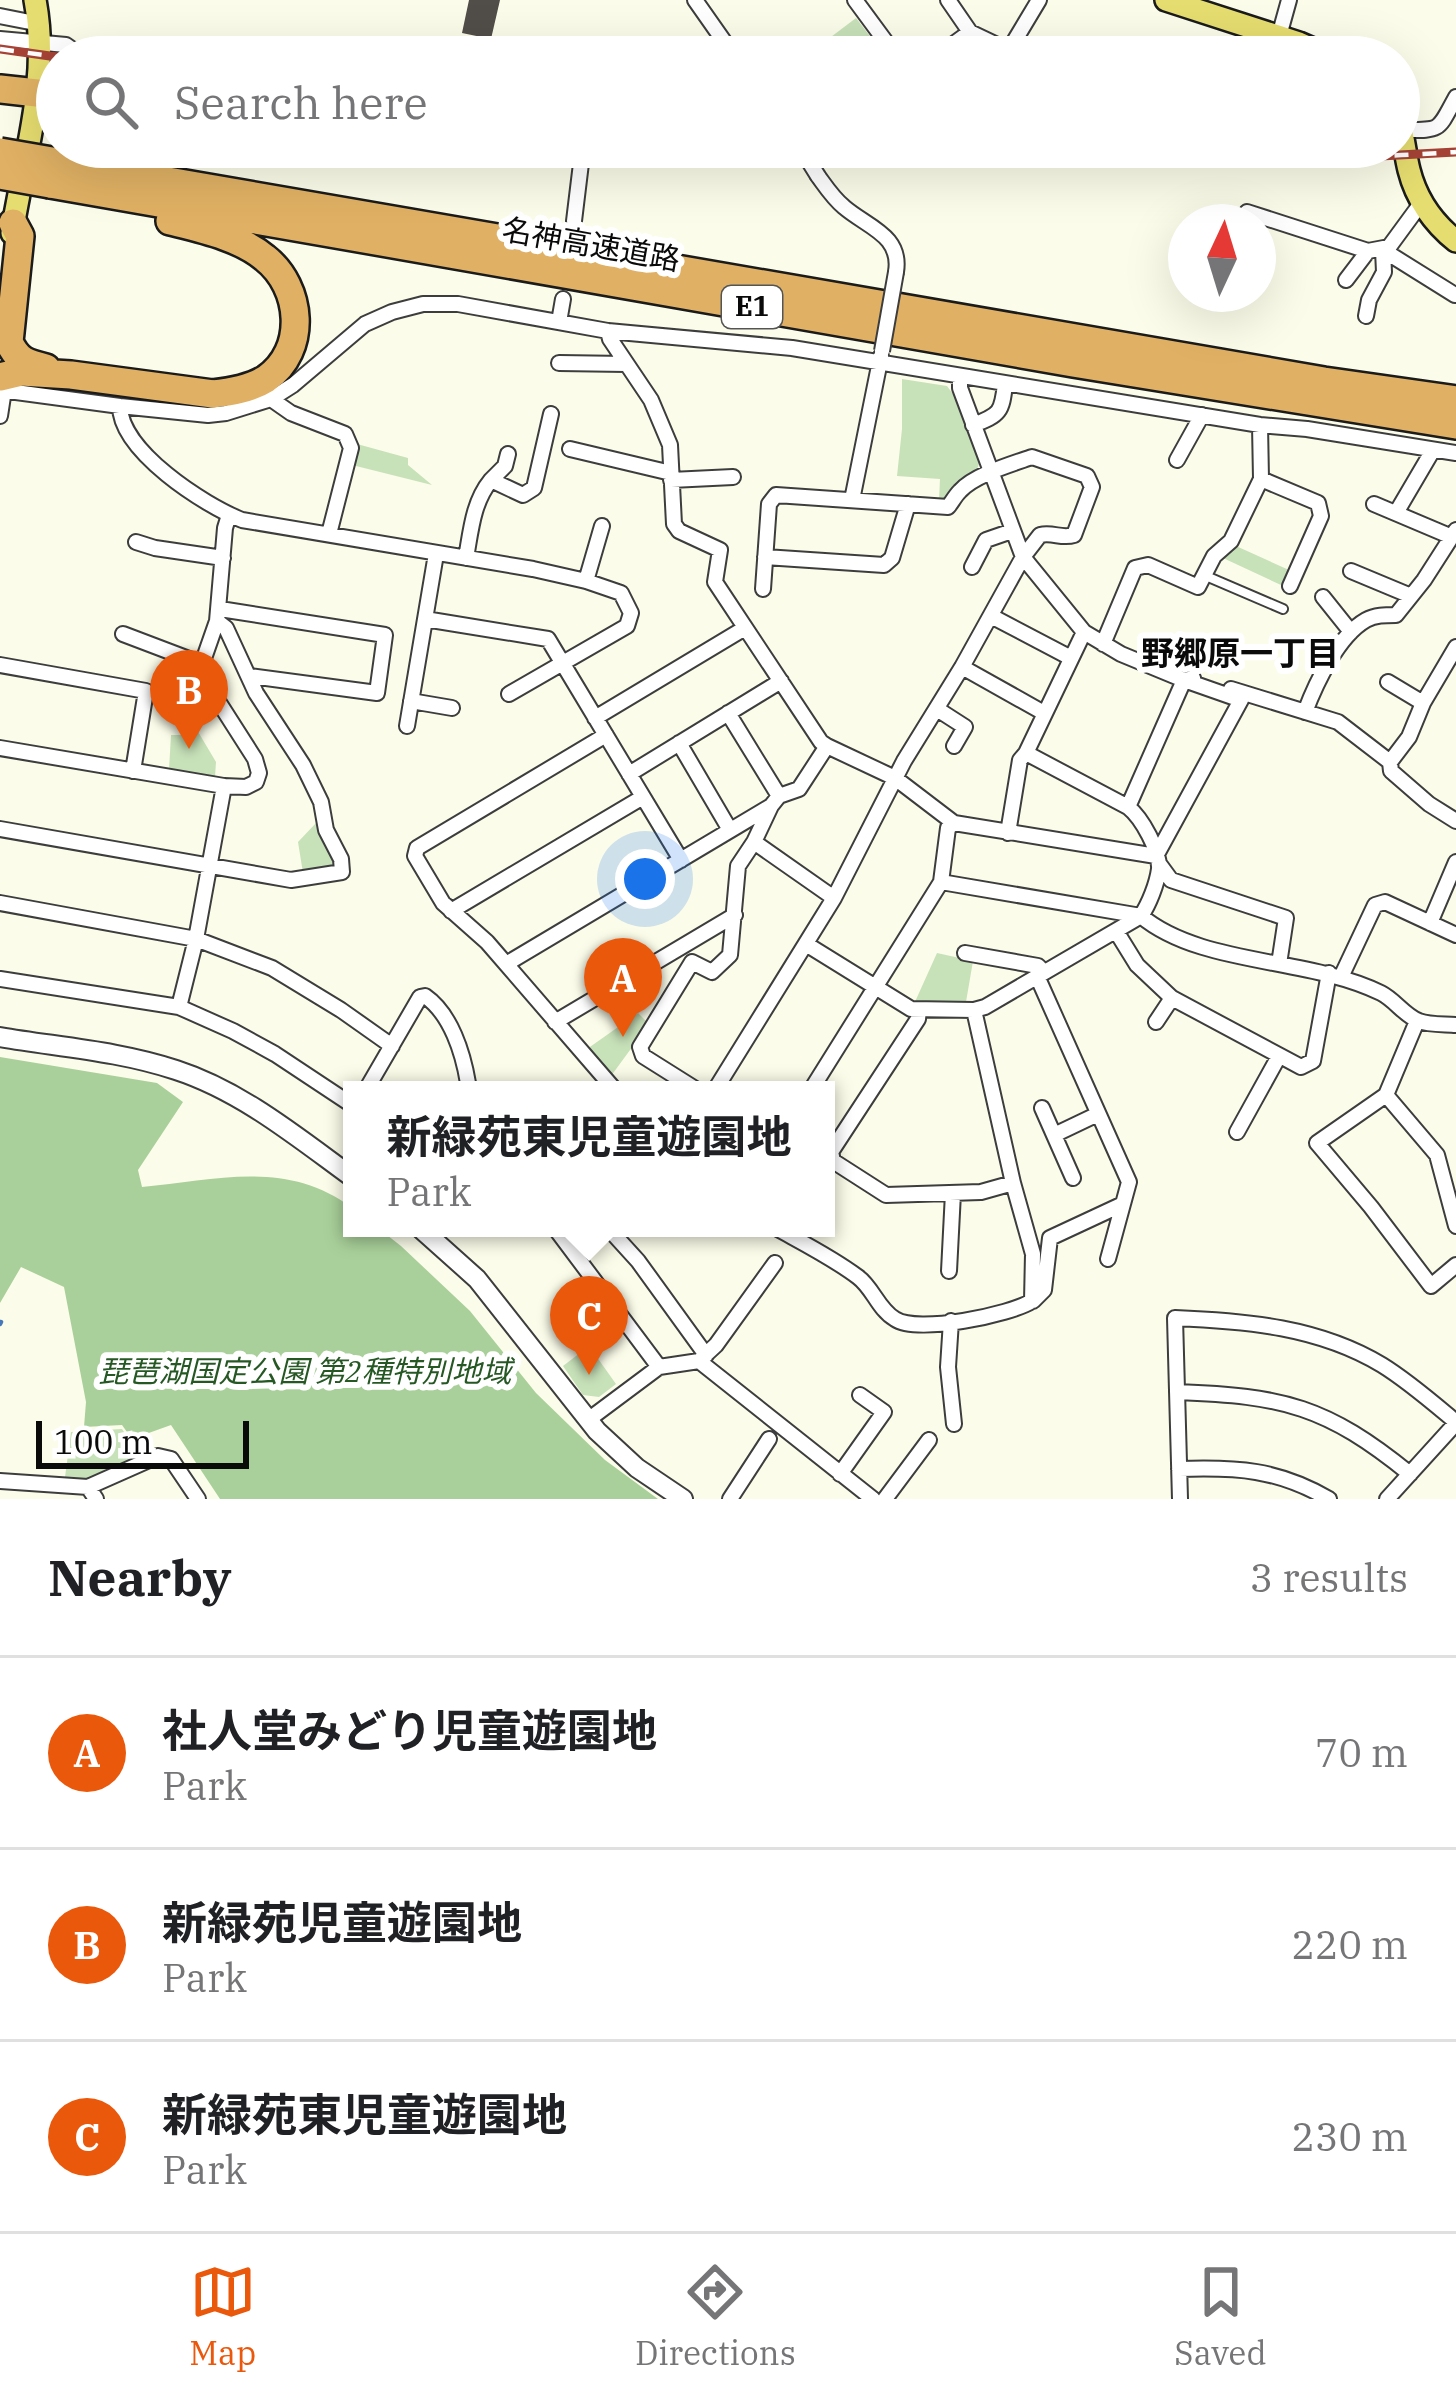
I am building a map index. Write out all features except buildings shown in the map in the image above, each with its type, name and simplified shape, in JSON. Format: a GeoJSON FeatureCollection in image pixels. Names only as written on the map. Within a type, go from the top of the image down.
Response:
{"type":"FeatureCollection","features":[{"type":"Feature","properties":{"kind":"highway"},"geometry":{"type":"LineString","coordinates":[[0,88],[36,93]]}},
{"type":"Feature","properties":{"kind":"highway","name":"名神高速道路"},"geometry":{"type":"LineString","coordinates":[[0,152],[50,180],[1118,370],[1456,424]]}},
{"type":"Feature","properties":{"kind":"highway","name":"名神高速道路"},"geometry":{"type":"LineString","coordinates":[[0,179],[50,180],[1456,400]]}},
{"type":"Feature","properties":{"kind":"highway"},"geometry":{"type":"LineString","coordinates":[[1,386],[20,372],[213,394],[231,392],[268,378],[293,341],[293,296],[280,272],[263,255],[50,180]]}},
{"type":"Feature","properties":{"kind":"highway"},"geometry":{"type":"LineString","coordinates":[[7,222],[20,236],[10,342],[15,356],[70,375]]}},
{"type":"Feature","properties":{"kind":"main road"},"geometry":{"type":"LineString","coordinates":[[35,0],[41,34]]}},
{"type":"Feature","properties":{"kind":"main road"},"geometry":{"type":"LineString","coordinates":[[1166,0],[1279,36]]}},
{"type":"Feature","properties":{"kind":"main road"},"geometry":{"type":"LineString","coordinates":[[0,305],[7,222],[36,97]]}},
{"type":"Feature","properties":{"kind":"main road"},"geometry":{"type":"LineString","coordinates":[[1409,168],[1422,202],[1456,241]]}},
{"type":"Feature","properties":{"kind":"street"},"geometry":{"type":"LineString","coordinates":[[695,0],[717,36]]}},
{"type":"Feature","properties":{"kind":"street"},"geometry":{"type":"LineString","coordinates":[[855,0],[882,36]]}},
{"type":"Feature","properties":{"kind":"street"},"geometry":{"type":"LineString","coordinates":[[948,0],[970,32],[979,36]]}},
{"type":"Feature","properties":{"kind":"street"},"geometry":{"type":"LineString","coordinates":[[1023,36],[1039,0]]}},
{"type":"Feature","properties":{"kind":"street"},"geometry":{"type":"LineString","coordinates":[[1279,36],[1289,0]]}},
{"type":"Feature","properties":{"kind":"street"},"geometry":{"type":"LineString","coordinates":[[0,16],[45,36]]}},
{"type":"Feature","properties":{"kind":"street"},"geometry":{"type":"LineString","coordinates":[[965,36],[970,32]]}},
{"type":"Feature","properties":{"kind":"street"},"geometry":{"type":"LineString","coordinates":[[0,39],[41,34]]}},
{"type":"Feature","properties":{"kind":"street"},"geometry":{"type":"LineString","coordinates":[[1420,128],[1440,127],[1456,97]]}},
{"type":"Feature","properties":{"kind":"street"},"geometry":{"type":"LineString","coordinates":[[574,221],[580,168]]}},
{"type":"Feature","properties":{"kind":"street"},"geometry":{"type":"LineString","coordinates":[[813,168],[845,208],[895,246],[898,260],[852,500]]}},
{"type":"Feature","properties":{"kind":"street"},"geometry":{"type":"LineString","coordinates":[[1346,280],[1422,202]]}},
{"type":"Feature","properties":{"kind":"street"},"geometry":{"type":"LineString","coordinates":[[1276,221],[1376,250],[1455,296]]}},
{"type":"Feature","properties":{"kind":"street"},"geometry":{"type":"LineString","coordinates":[[1366,316],[1384,272],[1376,250]]}},
{"type":"Feature","properties":{"kind":"street"},"geometry":{"type":"LineString","coordinates":[[560,322],[563,299]]}},
{"type":"Feature","properties":{"kind":"street"},"geometry":{"type":"LineString","coordinates":[[0,416],[1,386],[208,415],[242,410],[292,385],[365,324],[423,304],[458,304],[608,331],[881,357],[1005,384],[1456,453]]}},
{"type":"Feature","properties":{"kind":"street"},"geometry":{"type":"LineString","coordinates":[[608,331],[661,420],[670,446],[674,524],[679,531],[720,550],[715,582],[821,742],[896,778],[954,823],[1158,860]]}},
{"type":"Feature","properties":{"kind":"street"},"geometry":{"type":"LineString","coordinates":[[559,363],[626,364]]}},
{"type":"Feature","properties":{"kind":"street"},"geometry":{"type":"LineString","coordinates":[[806,944],[911,1009],[974,1010],[1040,974],[1141,916],[1148,906],[1158,860],[1241,700],[1184,680],[1084,632],[1023,557],[960,388],[960,376]]}},
{"type":"Feature","properties":{"kind":"street"},"geometry":{"type":"LineString","coordinates":[[974,424],[995,417],[1003,406],[1005,384]]}},
{"type":"Feature","properties":{"kind":"street"},"geometry":{"type":"LineString","coordinates":[[271,399],[345,434],[351,448],[328,534]]}},
{"type":"Feature","properties":{"kind":"street"},"geometry":{"type":"LineString","coordinates":[[120,406],[120,416],[134,441],[160,470],[180,487],[242,520],[586,581],[622,593],[631,613],[628,626],[508,694]]}},
{"type":"Feature","properties":{"kind":"street"},"geometry":{"type":"LineString","coordinates":[[491,480],[523,494],[534,488],[551,413]]}},
{"type":"Feature","properties":{"kind":"street"},"geometry":{"type":"LineString","coordinates":[[1177,460],[1202,416]]}},
{"type":"Feature","properties":{"kind":"street"},"geometry":{"type":"LineString","coordinates":[[1103,644],[1135,568],[1148,566],[1198,587],[1214,556],[1232,541],[1261,479],[1260,425]]}},
{"type":"Feature","properties":{"kind":"street"},"geometry":{"type":"LineString","coordinates":[[570,449],[671,477],[733,477]]}},
{"type":"Feature","properties":{"kind":"street"},"geometry":{"type":"LineString","coordinates":[[1396,513],[1432,450]]}},
{"type":"Feature","properties":{"kind":"street"},"geometry":{"type":"LineString","coordinates":[[466,558],[473,514],[484,489],[506,466],[508,454]]}},
{"type":"Feature","properties":{"kind":"street"},"geometry":{"type":"LineString","coordinates":[[721,1081],[834,898],[896,778],[1023,557],[1040,535],[1075,535],[1092,487],[1087,476],[1033,457],[960,490],[947,507],[776,495],[769,504],[763,589]]}},
{"type":"Feature","properties":{"kind":"street"},"geometry":{"type":"LineString","coordinates":[[1261,479],[1318,503],[1322,516],[1290,586]]}},
{"type":"Feature","properties":{"kind":"street"},"geometry":{"type":"LineString","coordinates":[[1305,712],[1317,680],[1352,632],[1364,621],[1396,615],[1454,534],[1374,503]]}},
{"type":"Feature","properties":{"kind":"street"},"geometry":{"type":"LineString","coordinates":[[765,557],[884,565],[892,559],[908,504]]}},
{"type":"Feature","properties":{"kind":"street"},"geometry":{"type":"LineString","coordinates":[[0,748],[224,786],[246,787],[256,782],[255,759],[202,676],[218,615],[229,515]]}},
{"type":"Feature","properties":{"kind":"street"},"geometry":{"type":"LineString","coordinates":[[586,581],[602,526]]}},
{"type":"Feature","properties":{"kind":"street"},"geometry":{"type":"LineString","coordinates":[[971,567],[986,540],[1012,531]]}},
{"type":"Feature","properties":{"kind":"street"},"geometry":{"type":"LineString","coordinates":[[136,542],[223,558]]}},
{"type":"Feature","properties":{"kind":"street"},"geometry":{"type":"LineString","coordinates":[[406,726],[436,554]]}},
{"type":"Feature","properties":{"kind":"street"},"geometry":{"type":"LineString","coordinates":[[1351,571],[1411,596]]}},
{"type":"Feature","properties":{"kind":"street"},"geometry":{"type":"LineString","coordinates":[[1323,597],[1352,632]]}},
{"type":"Feature","properties":{"kind":"street"},"geometry":{"type":"LineString","coordinates":[[0,830],[291,880],[342,872],[321,802],[256,693],[218,615]]}},
{"type":"Feature","properties":{"kind":"street"},"geometry":{"type":"LineString","coordinates":[[218,615],[385,635],[377,693],[250,676]]}},
{"type":"Feature","properties":{"kind":"street"},"geometry":{"type":"LineString","coordinates":[[991,616],[1071,658]]}},
{"type":"Feature","properties":{"kind":"street"},"geometry":{"type":"LineString","coordinates":[[425,619],[548,639],[681,860]]}},
{"type":"Feature","properties":{"kind":"street"},"geometry":{"type":"LineString","coordinates":[[595,718],[746,628]]}},
{"type":"Feature","properties":{"kind":"street"},"geometry":{"type":"LineString","coordinates":[[1007,833],[1020,760],[1084,632]]}},
{"type":"Feature","properties":{"kind":"street"},"geometry":{"type":"LineString","coordinates":[[123,634],[202,664]]}},
{"type":"Feature","properties":{"kind":"street"},"geometry":{"type":"LineString","coordinates":[[1456,646],[1409,737],[1390,762],[1390,771],[1456,821]]}},
{"type":"Feature","properties":{"kind":"street"},"geometry":{"type":"LineString","coordinates":[[0,665],[146,691],[133,771]]}},
{"type":"Feature","properties":{"kind":"street"},"geometry":{"type":"LineString","coordinates":[[962,667],[1044,712]]}},
{"type":"Feature","properties":{"kind":"street"},"geometry":{"type":"LineString","coordinates":[[1184,680],[1195,678],[1338,722],[1390,762]]}},
{"type":"Feature","properties":{"kind":"street"},"geometry":{"type":"LineString","coordinates":[[1128,807],[1184,680]]}},
{"type":"Feature","properties":{"kind":"street"},"geometry":{"type":"LineString","coordinates":[[629,774],[781,681]]}},
{"type":"Feature","properties":{"kind":"street"},"geometry":{"type":"LineString","coordinates":[[1388,682],[1423,703]]}},
{"type":"Feature","properties":{"kind":"street"},"geometry":{"type":"LineString","coordinates":[[411,701],[452,708]]}},
{"type":"Feature","properties":{"kind":"street"},"geometry":{"type":"LineString","coordinates":[[937,709],[964,727],[954,746]]}},
{"type":"Feature","properties":{"kind":"street"},"geometry":{"type":"LineString","coordinates":[[728,713],[775,801]]}},
{"type":"Feature","properties":{"kind":"street"},"geometry":{"type":"LineString","coordinates":[[604,1081],[506,964],[443,903],[415,856],[418,848],[605,735]]}},
{"type":"Feature","properties":{"kind":"street"},"geometry":{"type":"LineString","coordinates":[[679,743],[730,830]]}},
{"type":"Feature","properties":{"kind":"street"},"geometry":{"type":"LineString","coordinates":[[506,964],[800,789],[827,746]]}},
{"type":"Feature","properties":{"kind":"street"},"geometry":{"type":"LineString","coordinates":[[1026,753],[1141,817],[1171,880],[1286,919],[1279,964]]}},
{"type":"Feature","properties":{"kind":"street"},"geometry":{"type":"LineString","coordinates":[[179,1007],[224,786]]}},
{"type":"Feature","properties":{"kind":"street"},"geometry":{"type":"LineString","coordinates":[[451,911],[643,797]]}},
{"type":"Feature","properties":{"kind":"street"},"geometry":{"type":"LineString","coordinates":[[683,1081],[643,1056],[640,1047],[692,962],[712,971],[730,955],[738,866],[775,801]]}},
{"type":"Feature","properties":{"kind":"street"},"geometry":{"type":"LineString","coordinates":[[817,1081],[941,883],[948,828],[954,823]]}},
{"type":"Feature","properties":{"kind":"street"},"geometry":{"type":"LineString","coordinates":[[754,842],[834,898]]}},
{"type":"Feature","properties":{"kind":"street"},"geometry":{"type":"LineString","coordinates":[[1430,922],[1456,862]]}},
{"type":"Feature","properties":{"kind":"street"},"geometry":{"type":"LineString","coordinates":[[941,883],[1141,916],[1160,932],[1184,942],[1335,975],[1384,994],[1417,1021],[1456,1025]]}},
{"type":"Feature","properties":{"kind":"street"},"geometry":{"type":"LineString","coordinates":[[1116,931],[1137,965],[1172,998],[1301,1066],[1313,1061],[1335,975],[1375,905],[1385,902],[1456,935]]}},
{"type":"Feature","properties":{"kind":"street"},"geometry":{"type":"LineString","coordinates":[[0,903],[196,939],[272,968],[392,1046]]}},
{"type":"Feature","properties":{"kind":"street"},"geometry":{"type":"LineString","coordinates":[[555,1022],[735,915]]}},
{"type":"Feature","properties":{"kind":"street"},"geometry":{"type":"LineString","coordinates":[[965,953],[1038,966],[1129,1182],[1108,1259]]}},
{"type":"Feature","properties":{"kind":"street"},"geometry":{"type":"LineString","coordinates":[[0,979],[179,1007],[247,1039],[343,1099]]}},
{"type":"Feature","properties":{"kind":"street"},"geometry":{"type":"LineString","coordinates":[[371,1081],[424,996],[438,1007],[453,1034],[468,1081]]}},
{"type":"Feature","properties":{"kind":"street"},"geometry":{"type":"LineString","coordinates":[[1156,1022],[1172,998]]}},
{"type":"Feature","properties":{"kind":"street"},"geometry":{"type":"LineString","coordinates":[[835,1146],[919,1010]]}},
{"type":"Feature","properties":{"kind":"street"},"geometry":{"type":"LineString","coordinates":[[974,1010],[1033,1254],[1032,1301]]}},
{"type":"Feature","properties":{"kind":"street"},"geometry":{"type":"LineString","coordinates":[[1417,1021],[1386,1095],[1317,1143],[1431,1286],[1456,1265]]}},
{"type":"Feature","properties":{"kind":"street"},"geometry":{"type":"LineString","coordinates":[[0,1037],[149,1062],[204,1081],[232,1094],[343,1171]]}},
{"type":"Feature","properties":{"kind":"street"},"geometry":{"type":"LineString","coordinates":[[1237,1132],[1280,1056]]}},
{"type":"Feature","properties":{"kind":"street"},"geometry":{"type":"LineString","coordinates":[[1386,1095],[1437,1155],[1456,1226]]}},
{"type":"Feature","properties":{"kind":"street"},"geometry":{"type":"LineString","coordinates":[[1042,1108],[1073,1178]]}},
{"type":"Feature","properties":{"kind":"street"},"geometry":{"type":"LineString","coordinates":[[1054,1135],[1099,1114]]}},
{"type":"Feature","properties":{"kind":"street"},"geometry":{"type":"LineString","coordinates":[[835,1162],[886,1195],[981,1192],[1013,1183]]}},
{"type":"Feature","properties":{"kind":"street"},"geometry":{"type":"LineString","coordinates":[[949,1271],[953,1193]]}},
{"type":"Feature","properties":{"kind":"street"},"geometry":{"type":"LineString","coordinates":[[791,1237],[858,1276],[893,1319],[907,1325],[951,1321],[1019,1310],[1044,1290],[1050,1238],[1123,1204]]}},
{"type":"Feature","properties":{"kind":"street"},"geometry":{"type":"LineString","coordinates":[[430,1237],[477,1279],[588,1420],[637,1468],[683,1499]]}},
{"type":"Feature","properties":{"kind":"street"},"geometry":{"type":"LineString","coordinates":[[562,1237],[659,1367]]}},
{"type":"Feature","properties":{"kind":"street"},"geometry":{"type":"LineString","coordinates":[[616,1237],[638,1261],[702,1358],[873,1499]]}},
{"type":"Feature","properties":{"kind":"street"},"geometry":{"type":"LineString","coordinates":[[588,1420],[659,1367],[702,1358],[775,1263]]}},
{"type":"Feature","properties":{"kind":"street"},"geometry":{"type":"LineString","coordinates":[[1180,1499],[1175,1318],[1284,1327],[1333,1341],[1418,1390],[1456,1423],[1388,1499]]}},
{"type":"Feature","properties":{"kind":"street"},"geometry":{"type":"LineString","coordinates":[[951,1321],[948,1367],[954,1424]]}},
{"type":"Feature","properties":{"kind":"street"},"geometry":{"type":"LineString","coordinates":[[1177,1392],[1267,1398],[1308,1409],[1344,1426],[1410,1474]]}},
{"type":"Feature","properties":{"kind":"street"},"geometry":{"type":"LineString","coordinates":[[840,1474],[884,1412],[860,1395]]}},
{"type":"Feature","properties":{"kind":"street"},"geometry":{"type":"LineString","coordinates":[[730,1499],[769,1439]]}},
{"type":"Feature","properties":{"kind":"street"},"geometry":{"type":"LineString","coordinates":[[885,1499],[929,1440]]}},
{"type":"Feature","properties":{"kind":"street"},"geometry":{"type":"LineString","coordinates":[[0,1481],[92,1493],[158,1456],[171,1459],[198,1499]]}},
{"type":"Feature","properties":{"kind":"street"},"geometry":{"type":"LineString","coordinates":[[1179,1468],[1269,1472],[1329,1499]]}},
{"type":"Feature","properties":{"kind":"lane"},"geometry":{"type":"LineString","coordinates":[[1204,575],[1283,609]]}},
{"type":"Feature","properties":{"kind":"green space"},"geometry":{"type":"Polygon","coordinates":[[[856,18],[870,36],[832,36],[856,18]]]}},
{"type":"Feature","properties":{"kind":"green space"},"geometry":{"type":"Polygon","coordinates":[[[902,379],[947,386],[981,458],[976,472],[957,481],[939,500],[940,479],[897,476],[902,379]]]}},
{"type":"Feature","properties":{"kind":"green space"},"geometry":{"type":"Polygon","coordinates":[[[357,444],[408,458],[408,465],[432,485],[352,465],[357,444]]]}},
{"type":"Feature","properties":{"kind":"green space"},"geometry":{"type":"Polygon","coordinates":[[[1236,546],[1289,570],[1281,585],[1223,558],[1236,546]]]}},
{"type":"Feature","properties":{"kind":"green space"},"geometry":{"type":"Polygon","coordinates":[[[178,698],[216,762],[215,777],[169,770],[171,735],[187,735],[172,703],[178,698]]]}},
{"type":"Feature","properties":{"kind":"green space"},"geometry":{"type":"Polygon","coordinates":[[[317,822],[337,867],[303,873],[298,842],[317,822]]]}},
{"type":"Feature","properties":{"kind":"green space"},"geometry":{"type":"Polygon","coordinates":[[[937,953],[973,961],[966,1002],[914,1004],[937,953]]]}},
{"type":"Feature","properties":{"kind":"green space"},"geometry":{"type":"Polygon","coordinates":[[[638,1013],[649,1024],[611,1076],[587,1049],[638,1013]]]}},
{"type":"Feature","properties":{"kind":"green space","name":"琵琶湖国定公園 第2種特別地域"},"geometry":{"type":"Polygon","coordinates":[[[0,1057],[157,1083],[183,1102],[138,1170],[142,1187],[250,1176],[302,1183],[328,1193],[343,1202],[343,1237],[390,1237],[401,1246],[470,1311],[536,1393],[605,1460],[658,1499],[220,1499],[171,1425],[132,1439],[122,1425],[84,1427],[86,1402],[64,1287],[21,1267],[0,1303],[0,1057]]]}},
{"type":"Feature","properties":{"kind":"green space"},"geometry":{"type":"Polygon","coordinates":[[[589,1346],[616,1384],[599,1397],[583,1395],[563,1366],[589,1346]]]}},
{"type":"Feature","properties":{"kind":"green space"},"geometry":{"type":"Polygon","coordinates":[[[122,1429],[139,1455],[92,1479],[65,1477],[71,1432],[122,1429]]]}},
{"type":"Feature","properties":{"kind":"railway"},"geometry":{"type":"LineString","coordinates":[[0,49],[36,54]]}},
{"type":"Feature","properties":{"kind":"railway"},"geometry":{"type":"LineString","coordinates":[[1420,154],[1456,152]]}},
{"type":"Feature","properties":{"kind":"place","name":"新緑苑児童遊園地"},"geometry":{"type":"Point","coordinates":[189,749]}},
{"type":"Feature","properties":{"kind":"place","name":"社人堂みどり児童遊園地"},"geometry":{"type":"Point","coordinates":[623,1037]}},
{"type":"Feature","properties":{"kind":"place","name":"新緑苑東児童遊園地"},"geometry":{"type":"Point","coordinates":[589,1375]}},
{"type":"Feature","properties":{"kind":"district","name":"野郷原一丁目"},"geometry":{"type":"Point","coordinates":[1240,653]}}]}
